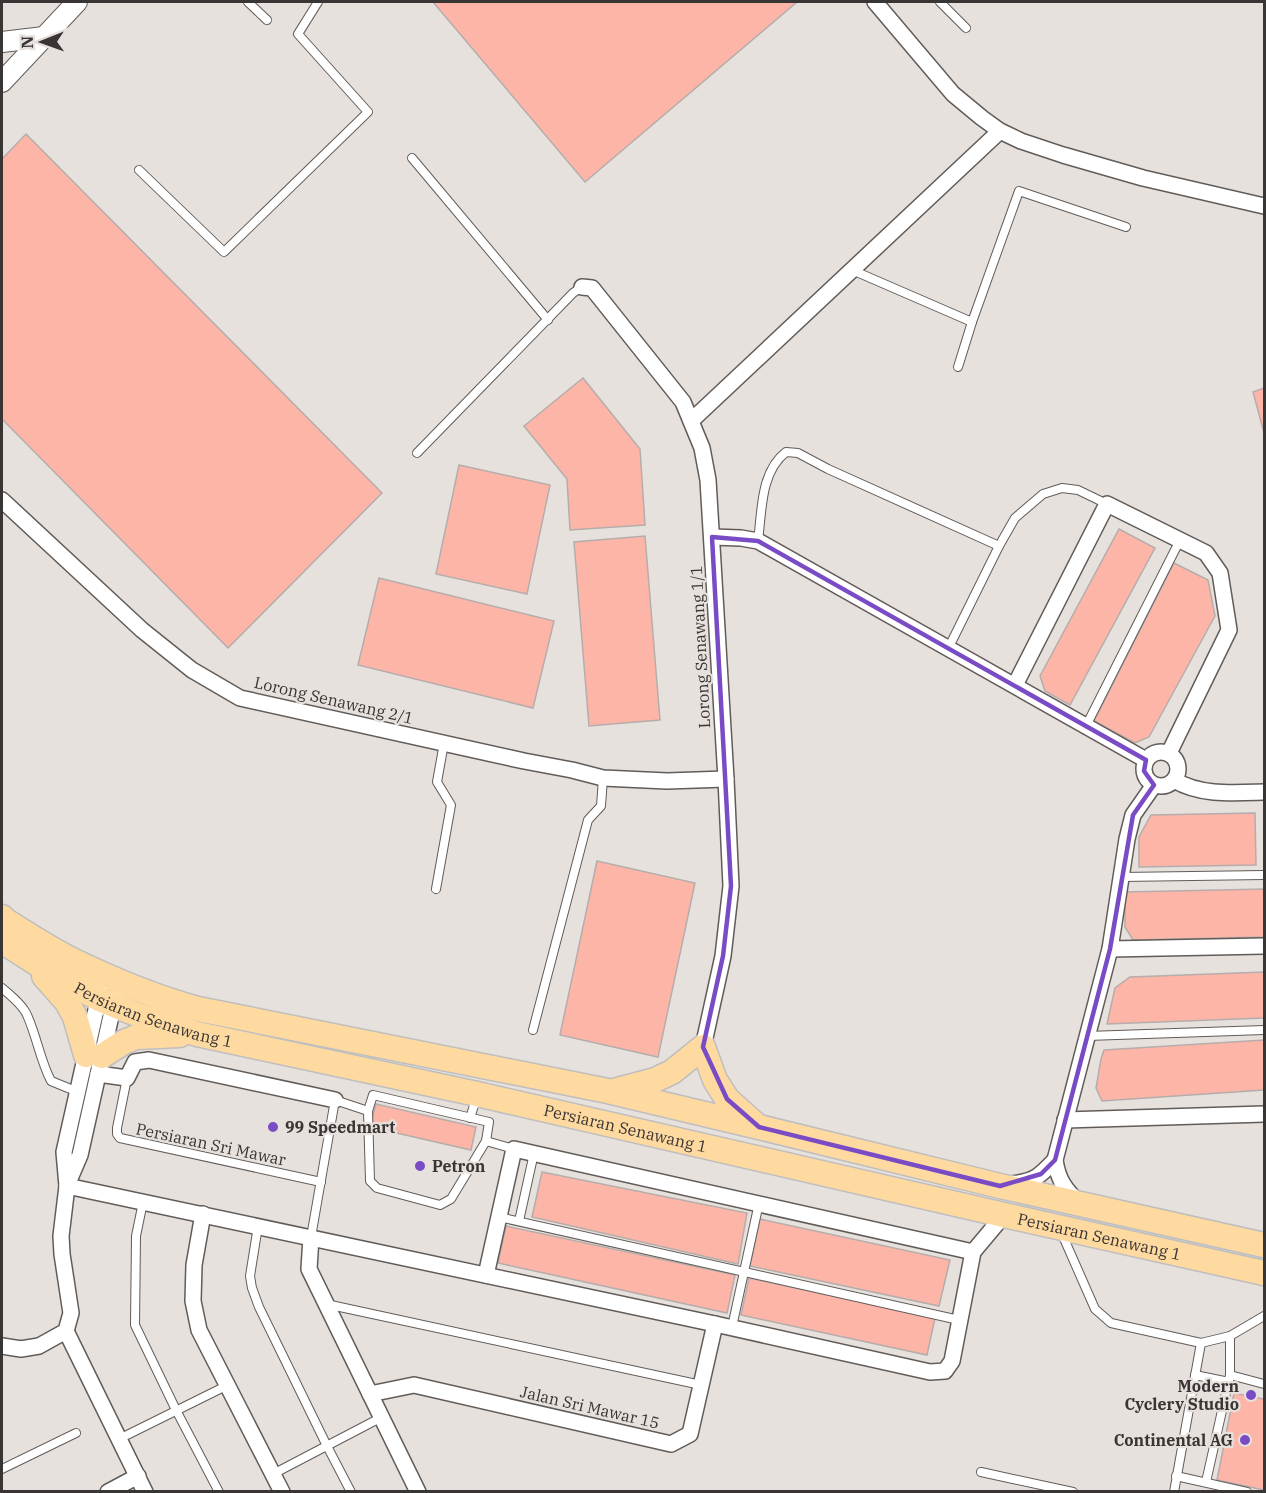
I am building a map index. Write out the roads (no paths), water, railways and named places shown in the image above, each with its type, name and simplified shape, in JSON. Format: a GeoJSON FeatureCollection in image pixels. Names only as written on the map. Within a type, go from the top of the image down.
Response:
{"type":"FeatureCollection","features":[{"type":"Feature","properties":{"kind":"main road","name":"Persiaran Senawang 1"},"geometry":{"type":"LineString","coordinates":[[2,917],[69,958],[171,1002],[608,1091],[1000,1186],[1264,1245]]}},
{"type":"Feature","properties":{"kind":"main road","name":"Persiaran Senawang 1"},"geometry":{"type":"LineString","coordinates":[[2,941],[53,974],[106,1002],[197,1035],[388,1087],[477,1094],[1264,1273]]}},
{"type":"Feature","properties":{"kind":"main road"},"geometry":{"type":"LineString","coordinates":[[24,954],[67,1002],[95,1062],[136,1036],[197,1035]]}},
{"type":"Feature","properties":{"kind":"main road"},"geometry":{"type":"LineString","coordinates":[[608,1091],[656,1080],[672,1072],[703,1047],[715,1080],[728,1099],[759,1127]]}},
{"type":"Feature","properties":{"kind":"street"},"geometry":{"type":"LineString","coordinates":[[3,79],[77,2]]}},
{"type":"Feature","properties":{"kind":"street"},"geometry":{"type":"LineString","coordinates":[[875,2],[953,94],[1000,131],[1021,141],[1143,178],[1264,206]]}},
{"type":"Feature","properties":{"kind":"street"},"geometry":{"type":"LineString","coordinates":[[2,42],[44,37]]}},
{"type":"Feature","properties":{"kind":"street"},"geometry":{"type":"LineString","coordinates":[[692,421],[1000,131]]}},
{"type":"Feature","properties":{"kind":"street","name":"Lorong Senawang 1/1"},"geometry":{"type":"LineString","coordinates":[[582,287],[592,288],[683,402],[702,448],[708,480],[726,779],[730,894],[723,956],[703,1047]]}},
{"type":"Feature","properties":{"kind":"street","name":"Lorong Senawang 2/1"},"geometry":{"type":"LineString","coordinates":[[2,500],[142,630],[192,670],[240,698],[603,778],[667,781],[726,779]]}},
{"type":"Feature","properties":{"kind":"street"},"geometry":{"type":"LineString","coordinates":[[1015,685],[1107,504],[1206,553],[1220,573],[1229,630],[1169,753]]}},
{"type":"Feature","properties":{"kind":"street"},"geometry":{"type":"LineString","coordinates":[[712,537],[758,541],[1146,760]]}},
{"type":"Feature","properties":{"kind":"street"},"geometry":{"type":"LineString","coordinates":[[1154,753],[1169,753],[1178,766],[1174,780],[1165,786],[1149,782],[1144,771],[1146,760],[1154,753]]}},
{"type":"Feature","properties":{"kind":"street"},"geometry":{"type":"LineString","coordinates":[[1174,780],[1180,784],[1216,793],[1264,792]]}},
{"type":"Feature","properties":{"kind":"street"},"geometry":{"type":"LineString","coordinates":[[1081,1205],[1060,1181],[1055,1160],[1110,949],[1127,839],[1133,815],[1154,785]]}},
{"type":"Feature","properties":{"kind":"street"},"geometry":{"type":"LineString","coordinates":[[1110,949],[1264,946]]}},
{"type":"Feature","properties":{"kind":"street"},"geometry":{"type":"LineString","coordinates":[[67,1186],[80,1155],[112,977]]}},
{"type":"Feature","properties":{"kind":"street"},"geometry":{"type":"LineString","coordinates":[[95,1062],[127,1078],[135,1062],[149,1060],[336,1100]]}},
{"type":"Feature","properties":{"kind":"street"},"geometry":{"type":"LineString","coordinates":[[95,1062],[78,1092],[64,1152],[67,1186],[61,1236],[71,1314],[66,1331],[145,1491]]}},
{"type":"Feature","properties":{"kind":"street"},"geometry":{"type":"LineString","coordinates":[[1065,1120],[1264,1114]]}},
{"type":"Feature","properties":{"kind":"street"},"geometry":{"type":"LineString","coordinates":[[486,1275],[514,1149],[973,1251]]}},
{"type":"Feature","properties":{"kind":"street"},"geometry":{"type":"LineString","coordinates":[[1000,1186],[1028,1182],[1041,1174],[1055,1160]]}},
{"type":"Feature","properties":{"kind":"street"},"geometry":{"type":"LineString","coordinates":[[67,1186],[732,1327],[930,1372],[945,1371],[952,1361],[973,1251],[1004,1215]]}},
{"type":"Feature","properties":{"kind":"street"},"geometry":{"type":"LineString","coordinates":[[203,1214],[194,1265],[193,1301],[199,1330],[282,1491]]}},
{"type":"Feature","properties":{"kind":"street"},"geometry":{"type":"LineString","coordinates":[[311,1238],[309,1269],[418,1491]]}},
{"type":"Feature","properties":{"kind":"street","name":"Jalan Sri Mawar 15"},"geometry":{"type":"LineString","coordinates":[[370,1394],[414,1385],[671,1444],[690,1434],[715,1324]]}},
{"type":"Feature","properties":{"kind":"street"},"geometry":{"type":"LineString","coordinates":[[2,1346],[21,1349],[39,1346],[66,1331]]}},
{"type":"Feature","properties":{"kind":"street"},"geometry":{"type":"LineString","coordinates":[[108,1491],[138,1476]]}},
{"type":"Feature","properties":{"kind":"lane"},"geometry":{"type":"LineString","coordinates":[[248,2],[267,20]]}},
{"type":"Feature","properties":{"kind":"lane"},"geometry":{"type":"LineString","coordinates":[[140,170],[224,252],[368,112],[298,34],[318,2]]}},
{"type":"Feature","properties":{"kind":"lane"},"geometry":{"type":"LineString","coordinates":[[940,2],[966,28]]}},
{"type":"Feature","properties":{"kind":"lane"},"geometry":{"type":"LineString","coordinates":[[412,158],[548,320]]}},
{"type":"Feature","properties":{"kind":"lane"},"geometry":{"type":"LineString","coordinates":[[958,367],[1019,191],[1126,227]]}},
{"type":"Feature","properties":{"kind":"lane"},"geometry":{"type":"LineString","coordinates":[[852,270],[972,322]]}},
{"type":"Feature","properties":{"kind":"lane"},"geometry":{"type":"LineString","coordinates":[[417,453],[573,293],[582,287]]}},
{"type":"Feature","properties":{"kind":"lane"},"geometry":{"type":"LineString","coordinates":[[758,541],[769,474],[776,460],[786,452],[798,453],[839,474],[999,546]]}},
{"type":"Feature","properties":{"kind":"lane"},"geometry":{"type":"LineString","coordinates":[[948,649],[1015,518],[1043,494],[1062,488],[1078,490],[1107,504]]}},
{"type":"Feature","properties":{"kind":"lane"},"geometry":{"type":"LineString","coordinates":[[1086,726],[1180,540]]}},
{"type":"Feature","properties":{"kind":"lane"},"geometry":{"type":"LineString","coordinates":[[436,889],[451,806],[437,782],[444,743]]}},
{"type":"Feature","properties":{"kind":"lane"},"geometry":{"type":"LineString","coordinates":[[533,1030],[588,820],[601,806],[603,778]]}},
{"type":"Feature","properties":{"kind":"lane"},"geometry":{"type":"LineString","coordinates":[[1121,877],[1264,875]]}},
{"type":"Feature","properties":{"kind":"lane"},"geometry":{"type":"LineString","coordinates":[[2,988],[27,1013],[44,1067],[51,1081],[78,1092]]}},
{"type":"Feature","properties":{"kind":"lane"},"geometry":{"type":"LineString","coordinates":[[1088,1036],[1264,1030]]}},
{"type":"Feature","properties":{"kind":"lane","name":"Persiaran Sri Mawar"},"geometry":{"type":"LineString","coordinates":[[127,1078],[117,1128],[120,1138],[321,1182]]}},
{"type":"Feature","properties":{"kind":"lane"},"geometry":{"type":"LineString","coordinates":[[388,1087],[470,1118],[489,1122],[486,1141],[451,1199],[440,1205],[377,1188],[370,1181],[368,1111],[373,1095],[388,1087]]}},
{"type":"Feature","properties":{"kind":"lane"},"geometry":{"type":"LineString","coordinates":[[470,1118],[477,1094]]}},
{"type":"Feature","properties":{"kind":"lane"},"geometry":{"type":"LineString","coordinates":[[311,1238],[336,1100],[368,1111]]}},
{"type":"Feature","properties":{"kind":"lane"},"geometry":{"type":"LineString","coordinates":[[486,1141],[514,1149]]}},
{"type":"Feature","properties":{"kind":"lane"},"geometry":{"type":"LineString","coordinates":[[519,1221],[534,1153]]}},
{"type":"Feature","properties":{"kind":"lane"},"geometry":{"type":"LineString","coordinates":[[143,1202],[136,1236],[135,1324],[176,1410],[219,1491]]}},
{"type":"Feature","properties":{"kind":"lane"},"geometry":{"type":"LineString","coordinates":[[732,1327],[759,1203]]}},
{"type":"Feature","properties":{"kind":"lane"},"geometry":{"type":"LineString","coordinates":[[499,1217],[959,1320]]}},
{"type":"Feature","properties":{"kind":"lane"},"geometry":{"type":"LineString","coordinates":[[258,1226],[250,1276],[252,1288],[259,1307],[351,1491]]}},
{"type":"Feature","properties":{"kind":"lane"},"geometry":{"type":"LineString","coordinates":[[1059,1227],[1095,1309],[1111,1323],[1201,1343],[1230,1336],[1264,1316]]}},
{"type":"Feature","properties":{"kind":"lane"},"geometry":{"type":"LineString","coordinates":[[325,1304],[701,1385]]}},
{"type":"Feature","properties":{"kind":"lane"},"geometry":{"type":"LineString","coordinates":[[1206,1482],[1230,1378],[1230,1336]]}},
{"type":"Feature","properties":{"kind":"lane"},"geometry":{"type":"LineString","coordinates":[[1173,1491],[1201,1343]]}},
{"type":"Feature","properties":{"kind":"lane"},"geometry":{"type":"LineString","coordinates":[[1195,1375],[1264,1384]]}},
{"type":"Feature","properties":{"kind":"lane"},"geometry":{"type":"LineString","coordinates":[[119,1438],[228,1385]]}},
{"type":"Feature","properties":{"kind":"lane"},"geometry":{"type":"LineString","coordinates":[[273,1474],[382,1417]]}},
{"type":"Feature","properties":{"kind":"lane"},"geometry":{"type":"LineString","coordinates":[[2,1469],[76,1432]]}},
{"type":"Feature","properties":{"kind":"lane"},"geometry":{"type":"LineString","coordinates":[[981,1472],[1073,1491]]}},
{"type":"Feature","properties":{"kind":"lane"},"geometry":{"type":"LineString","coordinates":[[1176,1476],[1247,1491]]}},
{"type":"Feature","properties":{"kind":"place","name":"99 Speedmart"},"geometry":{"type":"Point","coordinates":[273,1127]}},
{"type":"Feature","properties":{"kind":"place","name":"Petron"},"geometry":{"type":"Point","coordinates":[420,1166]}},
{"type":"Feature","properties":{"kind":"place","name":"Modern Cyclery Studio"},"geometry":{"type":"Point","coordinates":[1251,1395]}},
{"type":"Feature","properties":{"kind":"place","name":"Continental AG"},"geometry":{"type":"Point","coordinates":[1245,1440]}}]}
